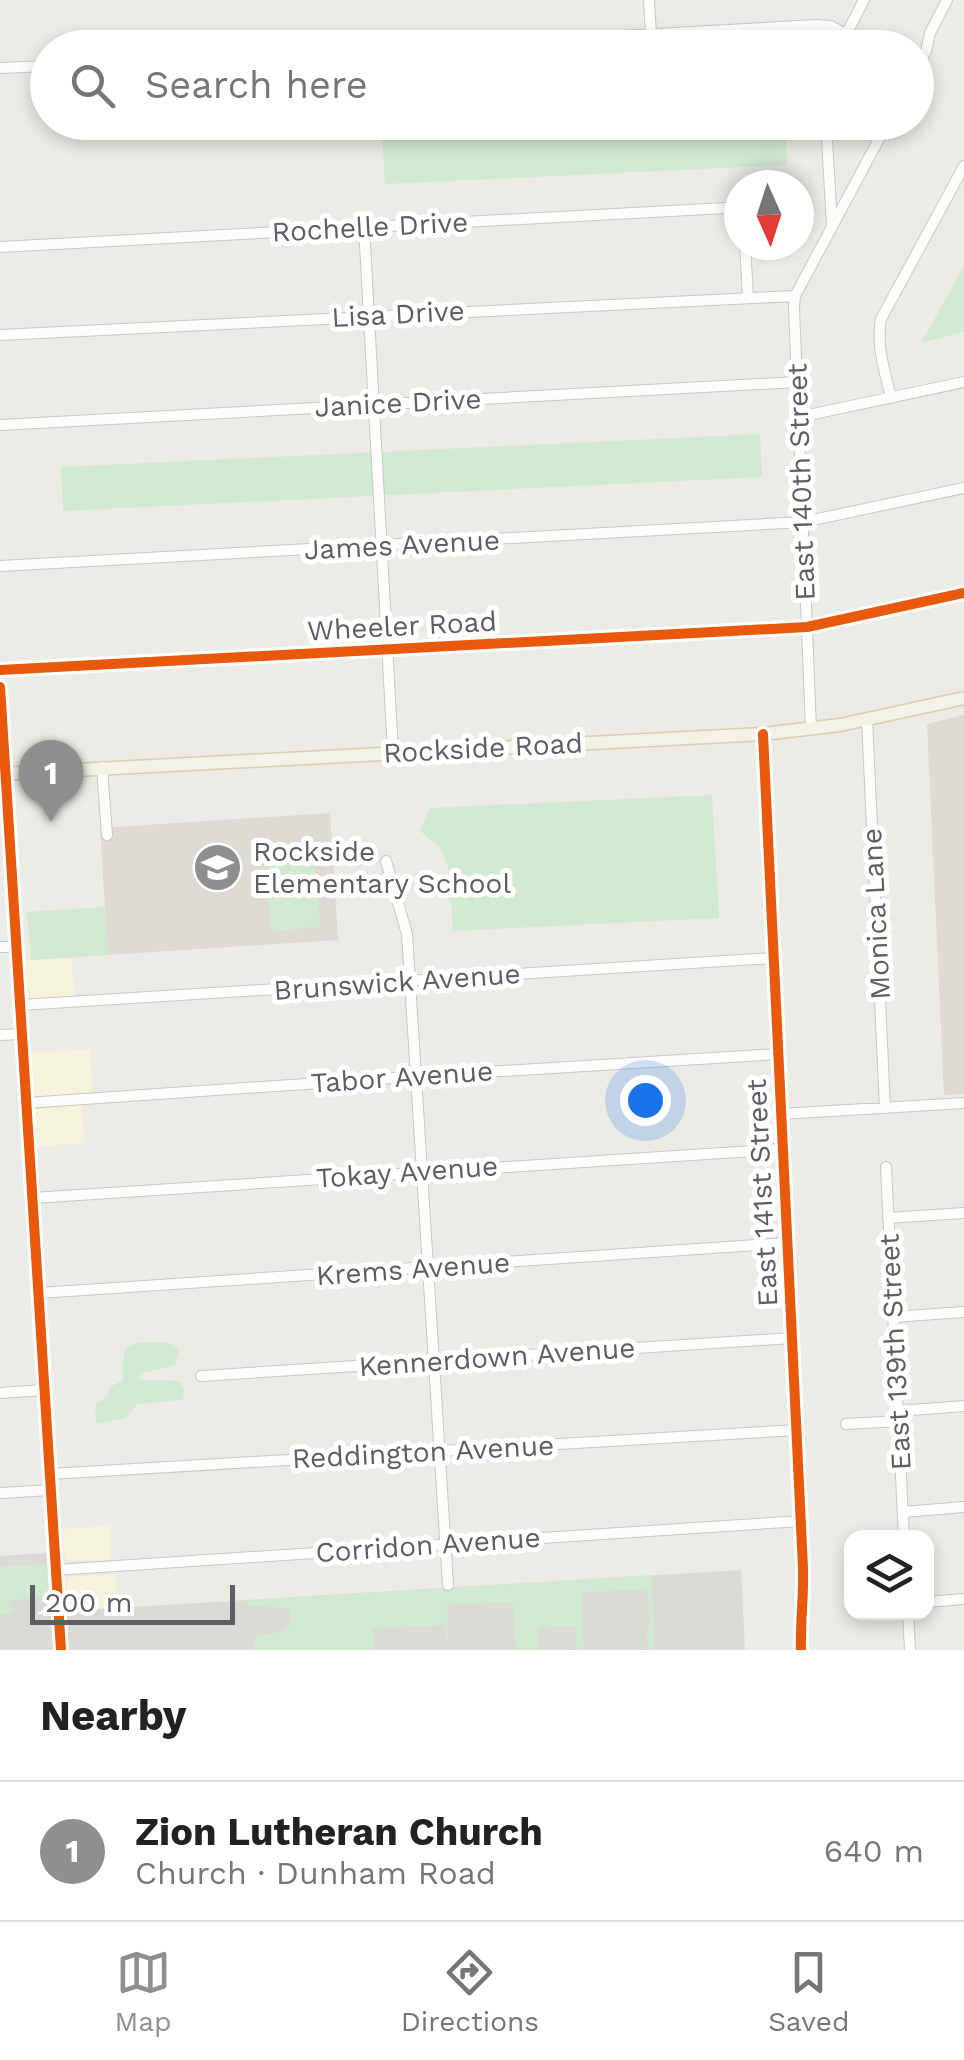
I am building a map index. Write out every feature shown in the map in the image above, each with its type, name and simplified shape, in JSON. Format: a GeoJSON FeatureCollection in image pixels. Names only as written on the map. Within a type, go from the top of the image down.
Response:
{"type":"FeatureCollection","features":[{"type":"Feature","properties":{"kind":"main road","name":"Rockside Road"},"geometry":{"type":"LineString","coordinates":[[3,774],[763,734],[868,720],[964,698]]}},
{"type":"Feature","properties":{"kind":"street"},"geometry":{"type":"LineString","coordinates":[[650,0],[651,30]]}},
{"type":"Feature","properties":{"kind":"street"},"geometry":{"type":"LineString","coordinates":[[847,30],[864,0]]}},
{"type":"Feature","properties":{"kind":"street"},"geometry":{"type":"LineString","coordinates":[[932,30],[947,0]]}},
{"type":"Feature","properties":{"kind":"street"},"geometry":{"type":"LineString","coordinates":[[724,30],[816,25],[838,30]]}},
{"type":"Feature","properties":{"kind":"street"},"geometry":{"type":"LineString","coordinates":[[0,68],[30,67]]}},
{"type":"Feature","properties":{"kind":"street"},"geometry":{"type":"LineString","coordinates":[[827,140],[832,228]]}},
{"type":"Feature","properties":{"kind":"street"},"geometry":{"type":"LineString","coordinates":[[795,296],[878,140]]}},
{"type":"Feature","properties":{"kind":"street"},"geometry":{"type":"LineString","coordinates":[[891,398],[880,347],[882,320],[964,166]]}},
{"type":"Feature","properties":{"kind":"street","name":"Rochelle Drive"},"geometry":{"type":"LineString","coordinates":[[0,247],[724,208]]}},
{"type":"Feature","properties":{"kind":"street"},"geometry":{"type":"LineString","coordinates":[[364,227],[393,752]]}},
{"type":"Feature","properties":{"kind":"street"},"geometry":{"type":"LineString","coordinates":[[746,260],[748,297]]}},
{"type":"Feature","properties":{"kind":"street","name":"Lisa Drive"},"geometry":{"type":"LineString","coordinates":[[0,335],[795,296]]}},
{"type":"Feature","properties":{"kind":"street","name":"East 140th Street"},"geometry":{"type":"LineString","coordinates":[[795,296],[812,729]]}},
{"type":"Feature","properties":{"kind":"street","name":"Janice Drive"},"geometry":{"type":"LineString","coordinates":[[0,425],[797,382]]}},
{"type":"Feature","properties":{"kind":"street"},"geometry":{"type":"LineString","coordinates":[[799,418],[964,382]]}},
{"type":"Feature","properties":{"kind":"street","name":"James Avenue"},"geometry":{"type":"LineString","coordinates":[[0,566],[803,522],[964,488]]}},
{"type":"Feature","properties":{"kind":"street","name":"Wheeler Road"},"geometry":{"type":"LineString","coordinates":[[0,670],[807,627],[964,593]]}},
{"type":"Feature","properties":{"kind":"street"},"geometry":{"type":"LineString","coordinates":[[0,687],[5,862],[16,946],[61,1650]]}},
{"type":"Feature","properties":{"kind":"street","name":"Monica Lane"},"geometry":{"type":"LineString","coordinates":[[868,720],[885,1108]]}},
{"type":"Feature","properties":{"kind":"street","name":"East 141st Street"},"geometry":{"type":"LineString","coordinates":[[763,734],[804,1584],[802,1650]]}},
{"type":"Feature","properties":{"kind":"street"},"geometry":{"type":"LineString","coordinates":[[102,767],[107,835]]}},
{"type":"Feature","properties":{"kind":"street"},"geometry":{"type":"LineString","coordinates":[[386,862],[406,934],[448,1585]]}},
{"type":"Feature","properties":{"kind":"street"},"geometry":{"type":"LineString","coordinates":[[0,948],[16,946]]}},
{"type":"Feature","properties":{"kind":"street","name":"Brunswick Avenue"},"geometry":{"type":"LineString","coordinates":[[20,1006],[774,958]]}},
{"type":"Feature","properties":{"kind":"street"},"geometry":{"type":"LineString","coordinates":[[0,1035],[22,1034]]}},
{"type":"Feature","properties":{"kind":"street","name":"Tabor Avenue"},"geometry":{"type":"LineString","coordinates":[[26,1103],[778,1054]]}},
{"type":"Feature","properties":{"kind":"street"},"geometry":{"type":"LineString","coordinates":[[781,1114],[964,1103]]}},
{"type":"Feature","properties":{"kind":"street","name":"Tokay Avenue"},"geometry":{"type":"LineString","coordinates":[[32,1198],[782,1149]]}},
{"type":"Feature","properties":{"kind":"street","name":"East 139th Street"},"geometry":{"type":"LineString","coordinates":[[886,1167],[904,1530]]}},
{"type":"Feature","properties":{"kind":"street"},"geometry":{"type":"LineString","coordinates":[[888,1218],[964,1213]]}},
{"type":"Feature","properties":{"kind":"street","name":"Krems Avenue"},"geometry":{"type":"LineString","coordinates":[[38,1293],[787,1243]]}},
{"type":"Feature","properties":{"kind":"street"},"geometry":{"type":"LineString","coordinates":[[893,1316],[964,1312]]}},
{"type":"Feature","properties":{"kind":"street","name":"Kennerdown Avenue"},"geometry":{"type":"LineString","coordinates":[[201,1376],[792,1338]]}},
{"type":"Feature","properties":{"kind":"street"},"geometry":{"type":"LineString","coordinates":[[0,1392],[45,1390]]}},
{"type":"Feature","properties":{"kind":"street"},"geometry":{"type":"LineString","coordinates":[[846,1424],[964,1406]]}},
{"type":"Feature","properties":{"kind":"street","name":"Reddington Avenue"},"geometry":{"type":"LineString","coordinates":[[50,1474],[796,1430]]}},
{"type":"Feature","properties":{"kind":"street"},"geometry":{"type":"LineString","coordinates":[[0,1493],[51,1490]]}},
{"type":"Feature","properties":{"kind":"street"},"geometry":{"type":"LineString","coordinates":[[903,1512],[964,1507]]}},
{"type":"Feature","properties":{"kind":"street","name":"Corridon Avenue"},"geometry":{"type":"LineString","coordinates":[[56,1570],[801,1521]]}},
{"type":"Feature","properties":{"kind":"street"},"geometry":{"type":"LineString","coordinates":[[934,1601],[964,1599]]}},
{"type":"Feature","properties":{"kind":"street"},"geometry":{"type":"LineString","coordinates":[[908,1620],[910,1650]]}},
{"type":"Feature","properties":{"kind":"shaded area"},"geometry":{"type":"Polygon","coordinates":[[[964,715],[964,1094],[944,1095],[927,724],[964,715]]]}},
{"type":"Feature","properties":{"kind":"shaded area","name":"Rockside Elementary School"},"geometry":{"type":"Polygon","coordinates":[[[330,813],[338,940],[108,955],[100,828],[330,813]]]}},
{"type":"Feature","properties":{"kind":"shaded area"},"geometry":{"type":"Polygon","coordinates":[[[72,958],[74,1002],[20,1005],[17,961],[72,958]]]}},
{"type":"Feature","properties":{"kind":"shaded area"},"geometry":{"type":"Polygon","coordinates":[[[90,1050],[93,1099],[82,1100],[84,1143],[29,1147],[23,1053],[90,1050]]]}},
{"type":"Feature","properties":{"kind":"shaded area"},"geometry":{"type":"Polygon","coordinates":[[[109,1526],[111,1559],[65,1558],[63,1529],[109,1526]]]}},
{"type":"Feature","properties":{"kind":"shaded area"},"geometry":{"type":"Polygon","coordinates":[[[46,1553],[50,1612],[741,1570],[745,1650],[0,1650],[0,1556],[46,1553]]]}},
{"type":"Feature","properties":{"kind":"shaded area"},"geometry":{"type":"Polygon","coordinates":[[[115,1574],[117,1607],[68,1610],[66,1580],[115,1574]]]}},
{"type":"Feature","properties":{"kind":"green space"},"geometry":{"type":"Polygon","coordinates":[[[382,140],[786,140],[787,165],[385,184],[382,140]]]}},
{"type":"Feature","properties":{"kind":"green space"},"geometry":{"type":"Polygon","coordinates":[[[964,266],[964,332],[921,343],[964,266]]]}},
{"type":"Feature","properties":{"kind":"green space"},"geometry":{"type":"Polygon","coordinates":[[[760,434],[762,477],[63,511],[61,467],[760,434]]]}},
{"type":"Feature","properties":{"kind":"green space"},"geometry":{"type":"Polygon","coordinates":[[[712,795],[719,918],[453,931],[449,869],[440,847],[420,831],[430,808],[712,795]]]}},
{"type":"Feature","properties":{"kind":"green space"},"geometry":{"type":"Polygon","coordinates":[[[315,859],[320,927],[271,931],[266,862],[315,859]]]}},
{"type":"Feature","properties":{"kind":"green space"},"geometry":{"type":"Polygon","coordinates":[[[105,907],[108,955],[31,960],[27,912],[105,907]]]}},
{"type":"Feature","properties":{"kind":"green space"},"geometry":{"type":"Polygon","coordinates":[[[164,1342],[179,1350],[175,1365],[142,1373],[137,1379],[179,1381],[184,1389],[183,1400],[137,1404],[126,1418],[96,1424],[95,1405],[108,1395],[110,1387],[123,1380],[123,1358],[129,1346],[164,1342]]]}},
{"type":"Feature","properties":{"kind":"green space"},"geometry":{"type":"Polygon","coordinates":[[[44,1564],[49,1596],[7,1601],[13,1614],[0,1615],[0,1567],[44,1564]]]}},
{"type":"Feature","properties":{"kind":"green space"},"geometry":{"type":"Polygon","coordinates":[[[652,1575],[655,1650],[648,1650],[647,1589],[581,1593],[584,1650],[576,1650],[575,1626],[538,1628],[538,1650],[516,1650],[512,1602],[447,1605],[449,1641],[444,1625],[373,1629],[374,1650],[253,1650],[255,1637],[290,1625],[290,1609],[247,1605],[247,1600],[652,1575]]]}},
{"type":"Feature","properties":{"kind":"cycle path"},"geometry":{"type":"LineString","coordinates":[[0,670],[807,627],[964,593]]}},
{"type":"Feature","properties":{"kind":"cycle path"},"geometry":{"type":"LineString","coordinates":[[0,687],[61,1650]]}},
{"type":"Feature","properties":{"kind":"cycle path"},"geometry":{"type":"LineString","coordinates":[[763,734],[803,1568],[801,1650]]}},
{"type":"Feature","properties":{"kind":"place","name":"Zion Lutheran Church"},"geometry":{"type":"Point","coordinates":[51,822]}},
{"type":"Feature","properties":{"kind":"place","name":"Rockside Elementary School"},"geometry":{"type":"Point","coordinates":[218,867]}}]}
